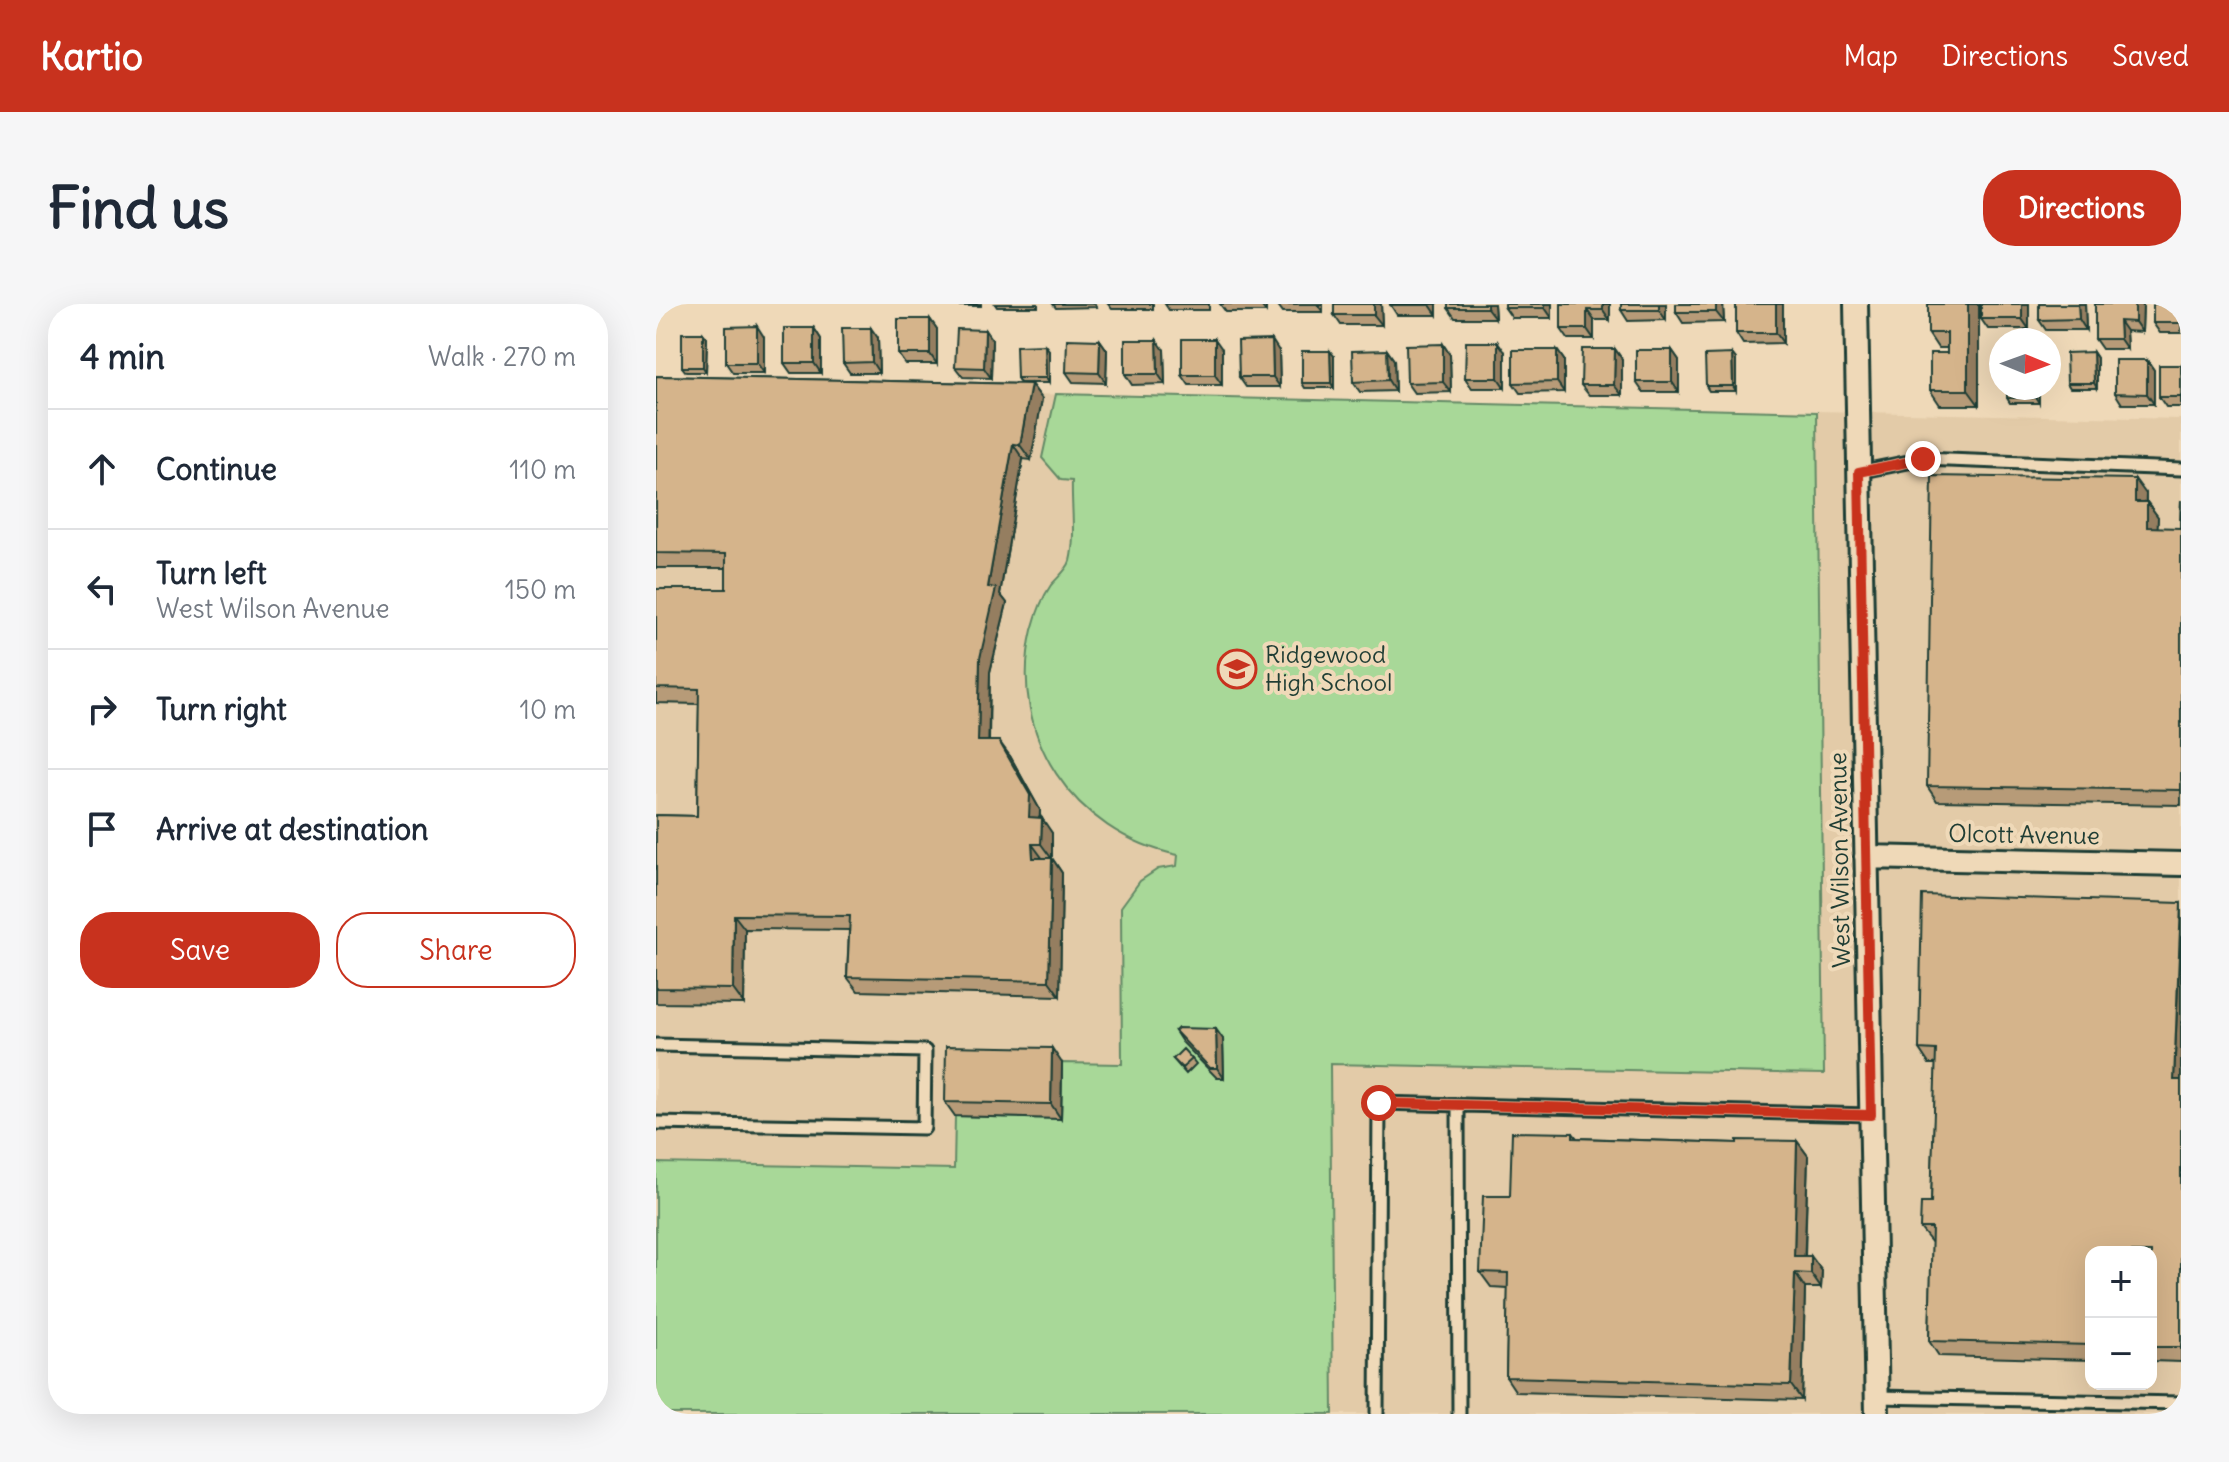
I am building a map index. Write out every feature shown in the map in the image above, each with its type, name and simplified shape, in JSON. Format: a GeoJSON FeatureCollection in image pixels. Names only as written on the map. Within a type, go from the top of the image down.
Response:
{"type":"FeatureCollection","features":[{"type":"Feature","properties":{"kind":"street","name":"West Wilson Avenue"},"geometry":{"type":"LineString","coordinates":[[1856,304],[1876,1405]]}},
{"type":"Feature","properties":{"kind":"street","name":"Olcott Avenue"},"geometry":{"type":"LineString","coordinates":[[1866,857],[2181,864]]}},
{"type":"Feature","properties":{"kind":"lane"},"geometry":{"type":"LineString","coordinates":[[1859,472],[1923,459],[2181,469]]}},
{"type":"Feature","properties":{"kind":"lane"},"geometry":{"type":"LineString","coordinates":[[656,1045],[925,1051],[924,1128],[656,1123]]}},
{"type":"Feature","properties":{"kind":"lane"},"geometry":{"type":"LineString","coordinates":[[1377,1414],[1379,1103],[1871,1115]]}},
{"type":"Feature","properties":{"kind":"lane"},"geometry":{"type":"LineString","coordinates":[[1458,1105],[1459,1414]]}},
{"type":"Feature","properties":{"kind":"lane"},"geometry":{"type":"LineString","coordinates":[[1876,1405],[2181,1403]]}},
{"type":"Feature","properties":{"kind":"shaded area","name":"Ridgewood High School"},"geometry":{"type":"Polygon","coordinates":[[[656,386],[2181,419],[2181,1414],[656,1414],[656,386]]]}},
{"type":"Feature","properties":{"kind":"green space","name":"Ridgewood High School"},"geometry":{"type":"Polygon","coordinates":[[[1056,394],[1817,412],[1824,1074],[1330,1064],[1333,1414],[656,1414],[656,1163],[954,1169],[955,1116],[1061,1119],[1062,1063],[1122,1064],[1121,907],[1140,881],[1158,869],[1177,866],[1178,855],[1141,843],[1107,825],[1079,802],[1056,774],[1040,742],[1030,706],[1027,669],[1032,630],[1048,590],[1069,564],[1073,542],[1072,481],[1061,480],[1042,458],[1056,394]]]}},
{"type":"Feature","properties":{"kind":"building"},"geometry":{"type":"Polygon","coordinates":[[[1334,304],[1374,304],[1374,315],[1334,315],[1334,304]]]}},
{"type":"Feature","properties":{"kind":"building"},"geometry":{"type":"Polygon","coordinates":[[[1448,304],[1487,304],[1487,308],[1448,308],[1448,304]]]}},
{"type":"Feature","properties":{"kind":"building"},"geometry":{"type":"Polygon","coordinates":[[[1505,304],[1545,304],[1545,308],[1505,308],[1505,304]]]}},
{"type":"Feature","properties":{"kind":"building"},"geometry":{"type":"Polygon","coordinates":[[[1561,304],[1603,304],[1603,310],[1587,310],[1587,329],[1561,329],[1561,304]]]}},
{"type":"Feature","properties":{"kind":"building"},"geometry":{"type":"Polygon","coordinates":[[[1621,304],[1659,304],[1659,310],[1621,310],[1621,304]]]}},
{"type":"Feature","properties":{"kind":"building"},"geometry":{"type":"Polygon","coordinates":[[[1676,304],[1716,304],[1716,312],[1676,312],[1676,304]]]}},
{"type":"Feature","properties":{"kind":"building"},"geometry":{"type":"Polygon","coordinates":[[[1736,304],[1776,304],[1776,333],[1736,333],[1736,304]]]}},
{"type":"Feature","properties":{"kind":"building"},"geometry":{"type":"Polygon","coordinates":[[[1928,304],[1968,304],[1968,390],[1930,390],[1930,353],[1947,353],[1947,333],[1928,333],[1928,304]]]}},
{"type":"Feature","properties":{"kind":"building"},"geometry":{"type":"Polygon","coordinates":[[[1981,304],[2022,304],[2022,319],[1981,319],[1981,304]]]}},
{"type":"Feature","properties":{"kind":"building"},"geometry":{"type":"Polygon","coordinates":[[[2039,304],[2078,304],[2079,319],[2039,320],[2039,304]]]}},
{"type":"Feature","properties":{"kind":"building"},"geometry":{"type":"Polygon","coordinates":[[[2095,304],[2135,304],[2135,322],[2119,321],[2120,339],[2095,339],[2095,304]]]}},
{"type":"Feature","properties":{"kind":"building"},"geometry":{"type":"Polygon","coordinates":[[[2153,304],[2181,304],[2181,323],[2153,323],[2153,304]]]}},
{"type":"Feature","properties":{"kind":"building"},"geometry":{"type":"Polygon","coordinates":[[[898,319],[930,319],[930,354],[898,354],[898,319]]]}},
{"type":"Feature","properties":{"kind":"building"},"geometry":{"type":"Polygon","coordinates":[[[757,326],[757,363],[726,363],[726,327],[757,326]]]}},
{"type":"Feature","properties":{"kind":"building"},"geometry":{"type":"Polygon","coordinates":[[[784,328],[814,328],[814,363],[784,363],[784,328]]]}},
{"type":"Feature","properties":{"kind":"building"},"geometry":{"type":"Polygon","coordinates":[[[842,328],[871,328],[872,362],[843,363],[842,328]]]}},
{"type":"Feature","properties":{"kind":"building"},"geometry":{"type":"Polygon","coordinates":[[[957,329],[985,330],[984,368],[955,367],[957,329]]]}},
{"type":"Feature","properties":{"kind":"building"},"geometry":{"type":"Polygon","coordinates":[[[682,333],[703,333],[703,367],[682,367],[682,333]]]}},
{"type":"Feature","properties":{"kind":"building"},"geometry":{"type":"Polygon","coordinates":[[[1067,339],[1100,340],[1099,373],[1066,372],[1067,339]]]}},
{"type":"Feature","properties":{"kind":"building"},"geometry":{"type":"Polygon","coordinates":[[[1182,339],[1215,339],[1215,375],[1182,375],[1182,339]]]}},
{"type":"Feature","properties":{"kind":"building"},"geometry":{"type":"Polygon","coordinates":[[[1125,340],[1157,340],[1158,374],[1125,374],[1125,340]]]}},
{"type":"Feature","properties":{"kind":"building"},"geometry":{"type":"Polygon","coordinates":[[[1272,340],[1273,377],[1239,377],[1238,341],[1272,340]]]}},
{"type":"Feature","properties":{"kind":"building"},"geometry":{"type":"Polygon","coordinates":[[[1466,342],[1498,342],[1498,378],[1465,378],[1466,342]]]}},
{"type":"Feature","properties":{"kind":"building"},"geometry":{"type":"Polygon","coordinates":[[[1443,344],[1443,382],[1407,383],[1406,345],[1443,344]]]}},
{"type":"Feature","properties":{"kind":"building"},"geometry":{"type":"Polygon","coordinates":[[[1045,345],[1046,378],[1017,378],[1016,346],[1045,345]]]}},
{"type":"Feature","properties":{"kind":"building"},"geometry":{"type":"Polygon","coordinates":[[[1582,349],[1615,349],[1614,385],[1581,385],[1582,349]]]}},
{"type":"Feature","properties":{"kind":"building"},"geometry":{"type":"Polygon","coordinates":[[[1387,350],[1388,380],[1353,382],[1352,351],[1387,350]]]}},
{"type":"Feature","properties":{"kind":"building"},"geometry":{"type":"Polygon","coordinates":[[[1513,350],[1557,350],[1557,382],[1513,383],[1513,350]]]}},
{"type":"Feature","properties":{"kind":"building"},"geometry":{"type":"Polygon","coordinates":[[[1636,350],[1672,350],[1672,382],[1636,382],[1636,350]]]}},
{"type":"Feature","properties":{"kind":"building"},"geometry":{"type":"Polygon","coordinates":[[[1302,351],[1330,351],[1331,383],[1302,383],[1302,351]]]}},
{"type":"Feature","properties":{"kind":"building"},"geometry":{"type":"Polygon","coordinates":[[[2093,352],[2094,383],[2067,383],[2066,353],[2093,352]]]}},
{"type":"Feature","properties":{"kind":"building"},"geometry":{"type":"Polygon","coordinates":[[[1732,354],[1733,386],[1706,386],[1705,355],[1732,354]]]}},
{"type":"Feature","properties":{"kind":"building"},"geometry":{"type":"Polygon","coordinates":[[[2115,360],[2147,360],[2147,394],[2115,393],[2115,360]]]}},
{"type":"Feature","properties":{"kind":"building"},"geometry":{"type":"Polygon","coordinates":[[[2159,365],[2181,365],[2181,397],[2159,397],[2159,365]]]}},
{"type":"Feature","properties":{"kind":"building"},"geometry":{"type":"Polygon","coordinates":[[[656,376],[1031,384],[1020,445],[1013,444],[988,587],[996,588],[980,658],[978,741],[999,741],[1030,795],[1029,817],[1042,818],[1041,844],[1032,844],[1033,858],[1052,858],[1049,981],[847,977],[850,916],[734,915],[733,989],[656,988],[656,815],[697,816],[699,689],[656,688],[656,589],[726,589],[726,554],[656,553],[656,376]]]}},
{"type":"Feature","properties":{"kind":"building"},"geometry":{"type":"Polygon","coordinates":[[[1932,476],[2135,479],[2135,502],[2147,502],[2147,527],[2180,528],[2181,500],[2181,790],[1927,786],[1932,476]]]}},
{"type":"Feature","properties":{"kind":"building"},"geometry":{"type":"Polygon","coordinates":[[[1922,895],[2181,903],[2174,1080],[2181,1080],[2181,1347],[2157,1347],[2157,1246],[2085,1246],[2085,1345],[1929,1341],[1932,1228],[1920,1228],[1921,1203],[1931,1203],[1936,1050],[1919,1049],[1922,895]]]}},
{"type":"Feature","properties":{"kind":"building"},"geometry":{"type":"Polygon","coordinates":[[[1178,1028],[1216,1029],[1217,1068],[1210,1068],[1175,1031],[1178,1028]]]}},
{"type":"Feature","properties":{"kind":"building"},"geometry":{"type":"Polygon","coordinates":[[[946,1046],[1052,1048],[1051,1104],[945,1102],[946,1046]]]}},
{"type":"Feature","properties":{"kind":"building"},"geometry":{"type":"Polygon","coordinates":[[[1183,1049],[1192,1059],[1182,1068],[1173,1059],[1183,1049]]]}},
{"type":"Feature","properties":{"kind":"building"},"geometry":{"type":"Polygon","coordinates":[[[1512,1132],[1573,1133],[1573,1138],[1737,1143],[1737,1140],[1797,1141],[1794,1256],[1811,1256],[1811,1274],[1795,1273],[1791,1385],[1506,1377],[1508,1273],[1480,1272],[1483,1196],[1510,1196],[1512,1132]]]}},
{"type":"Feature","properties":{"kind":"place","name":"Ridgewood High School"},"geometry":{"type":"Point","coordinates":[1237,669]}},
{"type":"Feature","properties":{"kind":"route"},"geometry":{"type":"LineString","coordinates":[[1379,1103],[1871,1115],[1859,472],[1923,459]]}}]}
